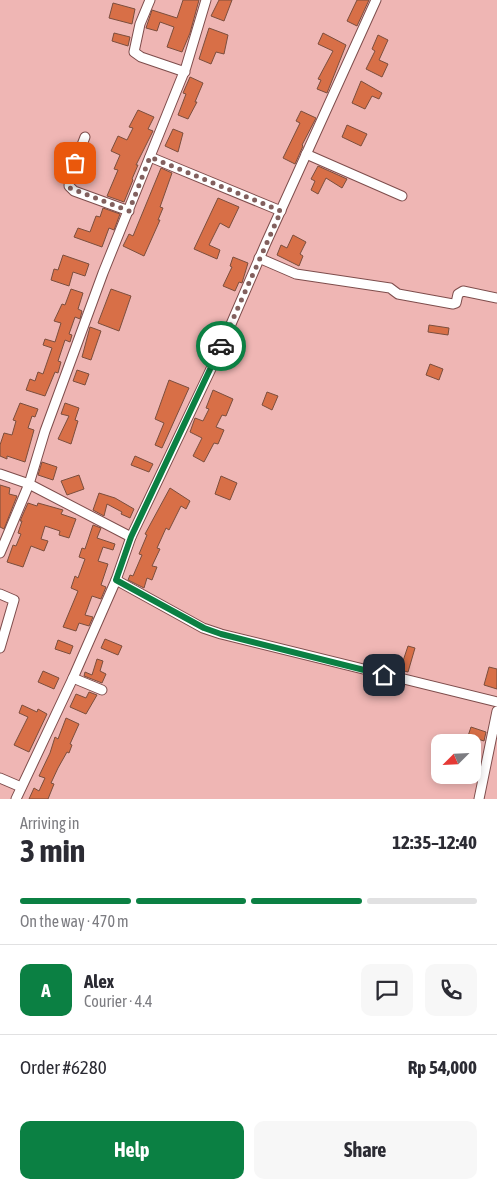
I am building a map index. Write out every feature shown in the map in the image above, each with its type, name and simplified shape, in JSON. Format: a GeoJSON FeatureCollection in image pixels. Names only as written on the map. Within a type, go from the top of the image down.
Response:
{"type":"FeatureCollection","features":[{"type":"Feature","properties":{"kind":"street"},"geometry":{"type":"LineString","coordinates":[[150,0],[140,24],[134,52],[141,57],[185,72]]}},
{"type":"Feature","properties":{"kind":"street"},"geometry":{"type":"LineString","coordinates":[[0,553],[4,534],[29,484],[45,432],[79,338],[185,72],[206,0]]}},
{"type":"Feature","properties":{"kind":"street"},"geometry":{"type":"LineString","coordinates":[[16,799],[73,678],[116,580],[131,537],[219,352],[259,258],[376,0]]}},
{"type":"Feature","properties":{"kind":"street"},"geometry":{"type":"LineString","coordinates":[[85,137],[70,176],[69,186],[74,191],[129,211]]}},
{"type":"Feature","properties":{"kind":"street"},"geometry":{"type":"LineString","coordinates":[[306,154],[402,196]]}},
{"type":"Feature","properties":{"kind":"street"},"geometry":{"type":"LineString","coordinates":[[150,157],[281,211]]}},
{"type":"Feature","properties":{"kind":"street"},"geometry":{"type":"LineString","coordinates":[[259,258],[296,274],[390,288],[398,294],[452,304],[456,303],[458,294],[463,291],[497,298]]}},
{"type":"Feature","properties":{"kind":"street"},"geometry":{"type":"LineString","coordinates":[[0,474],[29,484],[131,537]]}},
{"type":"Feature","properties":{"kind":"street"},"geometry":{"type":"LineString","coordinates":[[116,580],[204,628],[221,634],[497,702]]}},
{"type":"Feature","properties":{"kind":"street"},"geometry":{"type":"LineString","coordinates":[[0,594],[14,600],[0,648]]}},
{"type":"Feature","properties":{"kind":"street"},"geometry":{"type":"LineString","coordinates":[[73,678],[102,690]]}},
{"type":"Feature","properties":{"kind":"street"},"geometry":{"type":"LineString","coordinates":[[479,799],[497,711]]}},
{"type":"Feature","properties":{"kind":"street"},"geometry":{"type":"LineString","coordinates":[[0,778],[21,787]]}},
{"type":"Feature","properties":{"kind":"building"},"geometry":{"type":"Polygon","coordinates":[[[183,0],[199,0],[190,33],[182,52],[167,47],[174,27],[160,22],[157,31],[146,28],[152,10],[177,18],[183,0]]]}},
{"type":"Feature","properties":{"kind":"building"},"geometry":{"type":"Polygon","coordinates":[[[219,0],[232,0],[224,21],[211,16],[219,0]]]}},
{"type":"Feature","properties":{"kind":"building"},"geometry":{"type":"Polygon","coordinates":[[[357,0],[369,0],[357,26],[347,21],[357,0]]]}},
{"type":"Feature","properties":{"kind":"building"},"geometry":{"type":"Polygon","coordinates":[[[113,3],[135,9],[132,24],[109,18],[113,3]]]}},
{"type":"Feature","properties":{"kind":"building"},"geometry":{"type":"Polygon","coordinates":[[[209,28],[228,35],[224,54],[216,52],[211,64],[199,59],[209,28]]]}},
{"type":"Feature","properties":{"kind":"building"},"geometry":{"type":"Polygon","coordinates":[[[114,33],[130,37],[128,46],[112,41],[114,33]]]}},
{"type":"Feature","properties":{"kind":"building"},"geometry":{"type":"Polygon","coordinates":[[[323,33],[346,45],[327,93],[317,89],[321,80],[318,79],[333,51],[318,44],[323,33]]]}},
{"type":"Feature","properties":{"kind":"building"},"geometry":{"type":"Polygon","coordinates":[[[378,35],[388,40],[379,60],[388,64],[382,77],[366,69],[375,51],[372,49],[378,35]]]}},
{"type":"Feature","properties":{"kind":"building"},"geometry":{"type":"Polygon","coordinates":[[[190,77],[203,83],[195,102],[197,102],[188,119],[178,115],[186,94],[183,93],[190,77]]]}},
{"type":"Feature","properties":{"kind":"building"},"geometry":{"type":"Polygon","coordinates":[[[361,81],[382,93],[379,99],[372,96],[365,109],[352,103],[361,81]]]}},
{"type":"Feature","properties":{"kind":"building"},"geometry":{"type":"Polygon","coordinates":[[[138,110],[154,117],[148,129],[153,131],[136,165],[138,165],[124,202],[107,196],[118,170],[114,169],[120,155],[111,151],[118,136],[127,140],[133,128],[129,127],[138,110]]]}},
{"type":"Feature","properties":{"kind":"building"},"geometry":{"type":"Polygon","coordinates":[[[301,111],[316,118],[302,145],[295,164],[283,158],[300,123],[296,121],[301,111]]]}},
{"type":"Feature","properties":{"kind":"building"},"geometry":{"type":"Polygon","coordinates":[[[347,125],[367,134],[361,146],[342,137],[347,125]]]}},
{"type":"Feature","properties":{"kind":"building"},"geometry":{"type":"Polygon","coordinates":[[[173,129],[183,133],[178,152],[165,146],[173,129]]]}},
{"type":"Feature","properties":{"kind":"building"},"geometry":{"type":"Polygon","coordinates":[[[318,166],[347,179],[342,188],[326,178],[318,194],[311,190],[315,181],[311,179],[318,166]]]}},
{"type":"Feature","properties":{"kind":"building"},"geometry":{"type":"Polygon","coordinates":[[[161,168],[172,173],[160,207],[163,208],[158,220],[160,220],[144,256],[123,246],[129,234],[133,236],[161,168]]]}},
{"type":"Feature","properties":{"kind":"building"},"geometry":{"type":"Polygon","coordinates":[[[218,198],[239,207],[229,228],[220,223],[209,245],[220,250],[217,259],[194,249],[218,198]]]}},
{"type":"Feature","properties":{"kind":"building"},"geometry":{"type":"Polygon","coordinates":[[[103,208],[120,214],[114,230],[109,228],[102,247],[74,237],[78,228],[90,232],[96,216],[100,217],[103,208]]]}},
{"type":"Feature","properties":{"kind":"building"},"geometry":{"type":"Polygon","coordinates":[[[293,235],[306,242],[300,254],[303,256],[299,266],[277,255],[281,245],[287,248],[293,235]]]}},
{"type":"Feature","properties":{"kind":"building"},"geometry":{"type":"Polygon","coordinates":[[[63,255],[89,264],[85,276],[73,272],[69,286],[51,280],[54,269],[58,270],[63,255]]]}},
{"type":"Feature","properties":{"kind":"building"},"geometry":{"type":"Polygon","coordinates":[[[233,257],[248,263],[242,283],[239,282],[235,291],[223,286],[232,267],[230,266],[233,257]]]}},
{"type":"Feature","properties":{"kind":"building"},"geometry":{"type":"Polygon","coordinates":[[[71,289],[83,293],[78,309],[82,311],[80,319],[75,317],[69,334],[72,335],[70,342],[65,340],[58,361],[61,362],[58,373],[55,372],[45,396],[26,390],[30,379],[35,381],[38,372],[43,374],[52,348],[43,345],[45,339],[55,342],[61,323],[54,321],[62,304],[65,305],[71,289]]]}},
{"type":"Feature","properties":{"kind":"building"},"geometry":{"type":"Polygon","coordinates":[[[111,289],[131,296],[119,331],[98,323],[111,289]]]}},
{"type":"Feature","properties":{"kind":"building"},"geometry":{"type":"Polygon","coordinates":[[[429,325],[449,328],[448,335],[428,332],[429,325]]]}},
{"type":"Feature","properties":{"kind":"building"},"geometry":{"type":"Polygon","coordinates":[[[90,327],[101,331],[91,360],[82,357],[90,327]]]}},
{"type":"Feature","properties":{"kind":"building"},"geometry":{"type":"Polygon","coordinates":[[[430,364],[443,369],[439,380],[426,375],[430,364]]]}},
{"type":"Feature","properties":{"kind":"building"},"geometry":{"type":"Polygon","coordinates":[[[77,370],[89,374],[85,385],[73,381],[77,370]]]}},
{"type":"Feature","properties":{"kind":"building"},"geometry":{"type":"Polygon","coordinates":[[[169,380],[189,388],[162,448],[155,445],[164,423],[155,419],[169,380]]]}},
{"type":"Feature","properties":{"kind":"building"},"geometry":{"type":"Polygon","coordinates":[[[213,390],[233,399],[226,416],[222,415],[216,427],[224,430],[218,444],[214,443],[204,462],[193,456],[202,438],[190,432],[195,418],[203,421],[209,409],[206,408],[213,390]]]}},
{"type":"Feature","properties":{"kind":"building"},"geometry":{"type":"Polygon","coordinates":[[[267,392],[278,396],[272,410],[262,405],[267,392]]]}},
{"type":"Feature","properties":{"kind":"building"},"geometry":{"type":"Polygon","coordinates":[[[20,403],[38,409],[35,417],[32,416],[28,428],[34,430],[25,462],[7,456],[7,459],[0,456],[0,445],[4,433],[12,435],[16,421],[13,420],[20,403]]]}},
{"type":"Feature","properties":{"kind":"building"},"geometry":{"type":"Polygon","coordinates":[[[65,403],[79,408],[75,420],[78,421],[71,444],[58,439],[69,416],[61,414],[65,403]]]}},
{"type":"Feature","properties":{"kind":"building"},"geometry":{"type":"Polygon","coordinates":[[[135,456],[153,464],[149,472],[131,465],[135,456]]]}},
{"type":"Feature","properties":{"kind":"building"},"geometry":{"type":"Polygon","coordinates":[[[42,462],[57,467],[53,480],[38,475],[42,462]]]}},
{"type":"Feature","properties":{"kind":"building"},"geometry":{"type":"Polygon","coordinates":[[[79,475],[84,489],[67,495],[61,481],[79,475]]]}},
{"type":"Feature","properties":{"kind":"building"},"geometry":{"type":"Polygon","coordinates":[[[221,476],[237,483],[230,500],[215,494],[221,476]]]}},
{"type":"Feature","properties":{"kind":"building"},"geometry":{"type":"Polygon","coordinates":[[[0,485],[10,488],[9,494],[17,496],[4,529],[0,527],[0,485]]]}},
{"type":"Feature","properties":{"kind":"building"},"geometry":{"type":"Polygon","coordinates":[[[170,488],[190,501],[186,509],[181,506],[169,530],[166,528],[157,548],[160,549],[152,566],[157,567],[152,580],[147,578],[144,588],[128,580],[130,575],[133,576],[142,555],[139,554],[147,535],[145,534],[170,488]]]}},
{"type":"Feature","properties":{"kind":"building"},"geometry":{"type":"Polygon","coordinates":[[[99,493],[115,498],[134,509],[130,518],[107,504],[104,516],[93,510],[99,493]]]}},
{"type":"Feature","properties":{"kind":"building"},"geometry":{"type":"Polygon","coordinates":[[[28,503],[37,506],[38,503],[63,510],[61,514],[76,519],[69,538],[59,535],[60,531],[45,526],[41,539],[48,541],[44,551],[31,546],[23,567],[7,562],[13,545],[16,546],[21,534],[18,533],[22,521],[20,521],[28,503]]]}},
{"type":"Feature","properties":{"kind":"building"},"geometry":{"type":"Polygon","coordinates":[[[93,525],[101,528],[97,538],[115,544],[113,550],[103,547],[98,561],[108,564],[101,585],[106,587],[101,599],[92,596],[85,615],[93,617],[89,626],[79,623],[76,631],[63,627],[78,591],[71,588],[75,576],[78,578],[85,559],[79,557],[82,548],[85,549],[93,525]]]}},
{"type":"Feature","properties":{"kind":"building"},"geometry":{"type":"Polygon","coordinates":[[[105,639],[122,646],[118,655],[101,648],[105,639]]]}},
{"type":"Feature","properties":{"kind":"building"},"geometry":{"type":"Polygon","coordinates":[[[58,640],[73,646],[70,654],[55,649],[58,640]]]}},
{"type":"Feature","properties":{"kind":"building"},"geometry":{"type":"Polygon","coordinates":[[[408,646],[415,648],[408,672],[400,670],[408,646]]]}},
{"type":"Feature","properties":{"kind":"building"},"geometry":{"type":"Polygon","coordinates":[[[97,659],[103,661],[100,671],[106,674],[102,683],[84,676],[85,672],[92,675],[97,659]]]}},
{"type":"Feature","properties":{"kind":"building"},"geometry":{"type":"Polygon","coordinates":[[[489,667],[497,669],[497,689],[484,685],[489,667]]]}},
{"type":"Feature","properties":{"kind":"building"},"geometry":{"type":"Polygon","coordinates":[[[43,671],[59,678],[54,689],[38,682],[43,671]]]}},
{"type":"Feature","properties":{"kind":"building"},"geometry":{"type":"Polygon","coordinates":[[[89,692],[97,695],[86,714],[70,707],[76,694],[86,698],[89,692]]]}},
{"type":"Feature","properties":{"kind":"building"},"geometry":{"type":"Polygon","coordinates":[[[22,705],[37,712],[38,709],[47,714],[29,752],[14,745],[28,717],[19,713],[22,705]]]}},
{"type":"Feature","properties":{"kind":"building"},"geometry":{"type":"Polygon","coordinates":[[[66,718],[79,724],[70,744],[72,745],[69,753],[67,752],[51,783],[54,784],[48,799],[29,799],[34,788],[39,791],[45,778],[39,776],[55,737],[58,739],[66,718]]]}},
{"type":"Feature","properties":{"kind":"building"},"geometry":{"type":"Polygon","coordinates":[[[471,727],[486,732],[484,741],[481,740],[481,734],[469,734],[471,727]]]}},
{"type":"Feature","properties":{"kind":"way so far"},"geometry":{"type":"LineString","coordinates":[[75,163],[68,181],[70,188],[129,211],[150,157],[281,211],[221,346]]}},
{"type":"Feature","properties":{"kind":"route"},"geometry":{"type":"LineString","coordinates":[[221,346],[131,537],[116,580],[204,628],[232,638],[384,675]]}}]}
